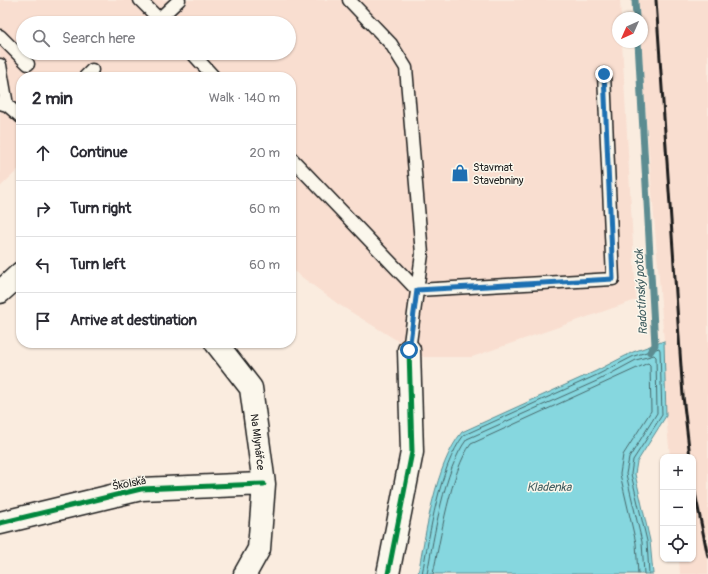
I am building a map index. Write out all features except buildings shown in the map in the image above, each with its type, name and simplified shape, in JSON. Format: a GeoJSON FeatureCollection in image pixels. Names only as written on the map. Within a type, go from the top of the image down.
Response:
{"type":"FeatureCollection","features":[{"type":"Feature","properties":{"kind":"street"},"geometry":{"type":"LineString","coordinates":[[0,292],[16,278]]}},
{"type":"Feature","properties":{"kind":"street","name":"Na Mlynářce"},"geometry":{"type":"LineString","coordinates":[[220,348],[251,388],[264,484],[259,549],[245,574]]}},
{"type":"Feature","properties":{"kind":"street"},"geometry":{"type":"LineString","coordinates":[[388,574],[412,452],[409,350]]}},
{"type":"Feature","properties":{"kind":"street","name":"Školská"},"geometry":{"type":"LineString","coordinates":[[0,523],[141,489],[264,484]]}},
{"type":"Feature","properties":{"kind":"lane"},"geometry":{"type":"LineString","coordinates":[[140,0],[156,16]]}},
{"type":"Feature","properties":{"kind":"lane"},"geometry":{"type":"LineString","coordinates":[[165,16],[179,0]]}},
{"type":"Feature","properties":{"kind":"lane"},"geometry":{"type":"LineString","coordinates":[[349,0],[390,44],[406,68],[422,254],[409,350]]}},
{"type":"Feature","properties":{"kind":"lane"},"geometry":{"type":"LineString","coordinates":[[0,36],[16,52]]}},
{"type":"Feature","properties":{"kind":"lane"},"geometry":{"type":"LineString","coordinates":[[24,60],[28,64]]}},
{"type":"Feature","properties":{"kind":"lane"},"geometry":{"type":"LineString","coordinates":[[198,60],[209,72]]}},
{"type":"Feature","properties":{"kind":"lane"},"geometry":{"type":"LineString","coordinates":[[0,65],[4,104],[16,112]]}},
{"type":"Feature","properties":{"kind":"lane"},"geometry":{"type":"LineString","coordinates":[[296,163],[417,290],[613,279],[604,74]]}},
{"type":"Feature","properties":{"kind":"shaded area","name":"Stavmat Stavebniny"},"geometry":{"type":"Polygon","coordinates":[[[0,0],[620,0],[621,12],[612,12],[612,48],[622,48],[636,300],[472,357],[424,357],[338,304],[296,273],[296,72],[16,72],[16,172],[0,187],[0,0]]]}},
{"type":"Feature","properties":{"kind":"shaded area"},"geometry":{"type":"Polygon","coordinates":[[[636,0],[708,0],[708,574],[680,574],[679,562],[696,562],[696,454],[670,454],[666,416],[664,341],[640,48],[648,48],[648,12],[637,12],[636,0]]]}},
{"type":"Feature","properties":{"kind":"water","name":"Kladenka"},"geometry":{"type":"Polygon","coordinates":[[[664,341],[666,416],[637,462],[635,474],[650,541],[653,574],[418,574],[428,519],[438,480],[453,446],[462,432],[596,371],[633,352],[664,341]]]}},
{"type":"Feature","properties":{"kind":"waterway","name":"Radotínský potok"},"geometry":{"type":"LineString","coordinates":[[635,0],[636,12]]}},
{"type":"Feature","properties":{"kind":"waterway","name":"Radotínský potok"},"geometry":{"type":"LineString","coordinates":[[638,48],[655,345],[650,352]]}},
{"type":"Feature","properties":{"kind":"railway"},"geometry":{"type":"LineString","coordinates":[[656,0],[683,396],[690,454]]}},
{"type":"Feature","properties":{"kind":"railway"},"geometry":{"type":"LineString","coordinates":[[694,490],[708,557]]}},
{"type":"Feature","properties":{"kind":"cycle path"},"geometry":{"type":"LineString","coordinates":[[388,574],[412,452],[409,350]]}},
{"type":"Feature","properties":{"kind":"cycle path"},"geometry":{"type":"LineString","coordinates":[[0,523],[141,489],[264,484]]}},
{"type":"Feature","properties":{"kind":"place","name":"Stavmat Stavebniny"},"geometry":{"type":"Point","coordinates":[460,173]}},
{"type":"Feature","properties":{"kind":"route"},"geometry":{"type":"LineString","coordinates":[[409,350],[417,290],[613,279],[604,74]]}}]}
